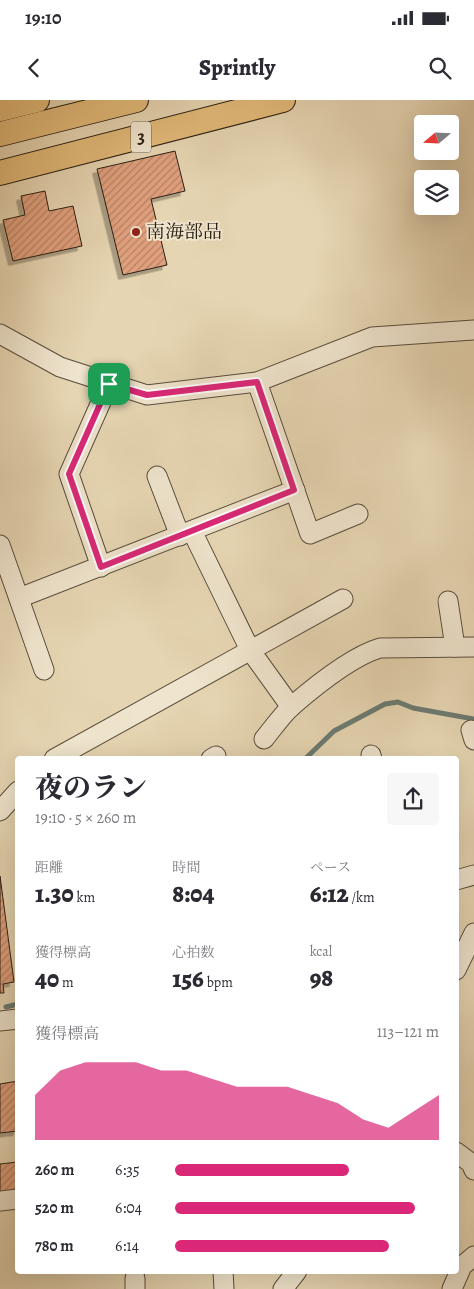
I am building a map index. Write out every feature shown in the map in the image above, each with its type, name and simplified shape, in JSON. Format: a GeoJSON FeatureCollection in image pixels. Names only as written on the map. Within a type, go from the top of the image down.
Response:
{"type":"FeatureCollection","features":[{"type":"Feature","properties":{"kind":"main road"},"geometry":{"type":"LineString","coordinates":[[0,109],[37,100]]}},
{"type":"Feature","properties":{"kind":"main road","name":"3"},"geometry":{"type":"LineString","coordinates":[[0,134],[136,100]]}},
{"type":"Feature","properties":{"kind":"main road","name":"3"},"geometry":{"type":"LineString","coordinates":[[0,156],[222,100]]}},
{"type":"Feature","properties":{"kind":"main road","name":"3"},"geometry":{"type":"LineString","coordinates":[[0,173],[283,100]]}},
{"type":"Feature","properties":{"kind":"street"},"geometry":{"type":"LineString","coordinates":[[0,334],[60,367],[147,395],[257,382],[372,337],[474,330]]}},
{"type":"Feature","properties":{"kind":"street"},"geometry":{"type":"LineString","coordinates":[[257,382],[310,534],[358,514]]}},
{"type":"Feature","properties":{"kind":"street"},"geometry":{"type":"LineString","coordinates":[[101,567],[69,474],[109,384]]}},
{"type":"Feature","properties":{"kind":"street"},"geometry":{"type":"LineString","coordinates":[[157,476],[250,650],[291,707]]}},
{"type":"Feature","properties":{"kind":"street"},"geometry":{"type":"LineString","coordinates":[[19,598],[294,490]]}},
{"type":"Feature","properties":{"kind":"street"},"geometry":{"type":"LineString","coordinates":[[0,544],[44,670]]}},
{"type":"Feature","properties":{"kind":"street"},"geometry":{"type":"LineString","coordinates":[[59,756],[343,599]]}},
{"type":"Feature","properties":{"kind":"street"},"geometry":{"type":"LineString","coordinates":[[448,601],[455,647]]}},
{"type":"Feature","properties":{"kind":"street"},"geometry":{"type":"LineString","coordinates":[[264,739],[291,707],[354,660],[370,651],[380,648],[474,647]]}},
{"type":"Feature","properties":{"kind":"street"},"geometry":{"type":"LineString","coordinates":[[0,811],[15,794]]}},
{"type":"Feature","properties":{"kind":"street"},"geometry":{"type":"LineString","coordinates":[[459,879],[474,875]]}},
{"type":"Feature","properties":{"kind":"street"},"geometry":{"type":"LineString","coordinates":[[459,962],[466,944]]}},
{"type":"Feature","properties":{"kind":"street"},"geometry":{"type":"LineString","coordinates":[[0,1021],[15,1019]]}},
{"type":"Feature","properties":{"kind":"street"},"geometry":{"type":"LineString","coordinates":[[459,1154],[471,1163],[474,1170]]}},
{"type":"Feature","properties":{"kind":"street"},"geometry":{"type":"LineString","coordinates":[[0,1201],[15,1199]]}},
{"type":"Feature","properties":{"kind":"street"},"geometry":{"type":"LineString","coordinates":[[459,1273],[462,1266],[474,1256]]}},
{"type":"Feature","properties":{"kind":"street"},"geometry":{"type":"LineString","coordinates":[[223,1274],[224,1289]]}},
{"type":"Feature","properties":{"kind":"street"},"geometry":{"type":"LineString","coordinates":[[283,1289],[295,1274]]}},
{"type":"Feature","properties":{"kind":"street"},"geometry":{"type":"LineString","coordinates":[[452,1289],[459,1274]]}},
{"type":"Feature","properties":{"kind":"building","name":"南海部品"},"geometry":{"type":"Polygon","coordinates":[[[175,151],[185,191],[151,199],[167,265],[123,275],[97,169],[175,151]]]}},
{"type":"Feature","properties":{"kind":"building"},"geometry":{"type":"Polygon","coordinates":[[[45,191],[49,211],[73,206],[82,246],[13,261],[3,220],[25,215],[21,196],[45,191]]]}},
{"type":"Feature","properties":{"kind":"building"},"geometry":{"type":"Polygon","coordinates":[[[0,876],[14,982],[3,984],[4,993],[0,993],[0,876]]]}},
{"type":"Feature","properties":{"kind":"building"},"geometry":{"type":"Polygon","coordinates":[[[15,1082],[15,1131],[0,1133],[0,1084],[15,1082]]]}},
{"type":"Feature","properties":{"kind":"building"},"geometry":{"type":"Polygon","coordinates":[[[15,1162],[15,1191],[0,1193],[0,1164],[15,1162]]]}},
{"type":"Feature","properties":{"kind":"waterway"},"geometry":{"type":"LineString","coordinates":[[308,756],[334,731],[385,704],[398,702],[413,708],[474,719]]}},
{"type":"Feature","properties":{"kind":"waterway"},"geometry":{"type":"LineString","coordinates":[[6,1007],[15,1005]]}},
{"type":"Feature","properties":{"kind":"place","name":"南海部品"},"geometry":{"type":"Point","coordinates":[136,232]}},
{"type":"Feature","properties":{"kind":"route"},"geometry":{"type":"LineString","coordinates":[[257,382],[294,490],[101,567],[69,474],[109,384],[147,395],[257,382]]}}]}
